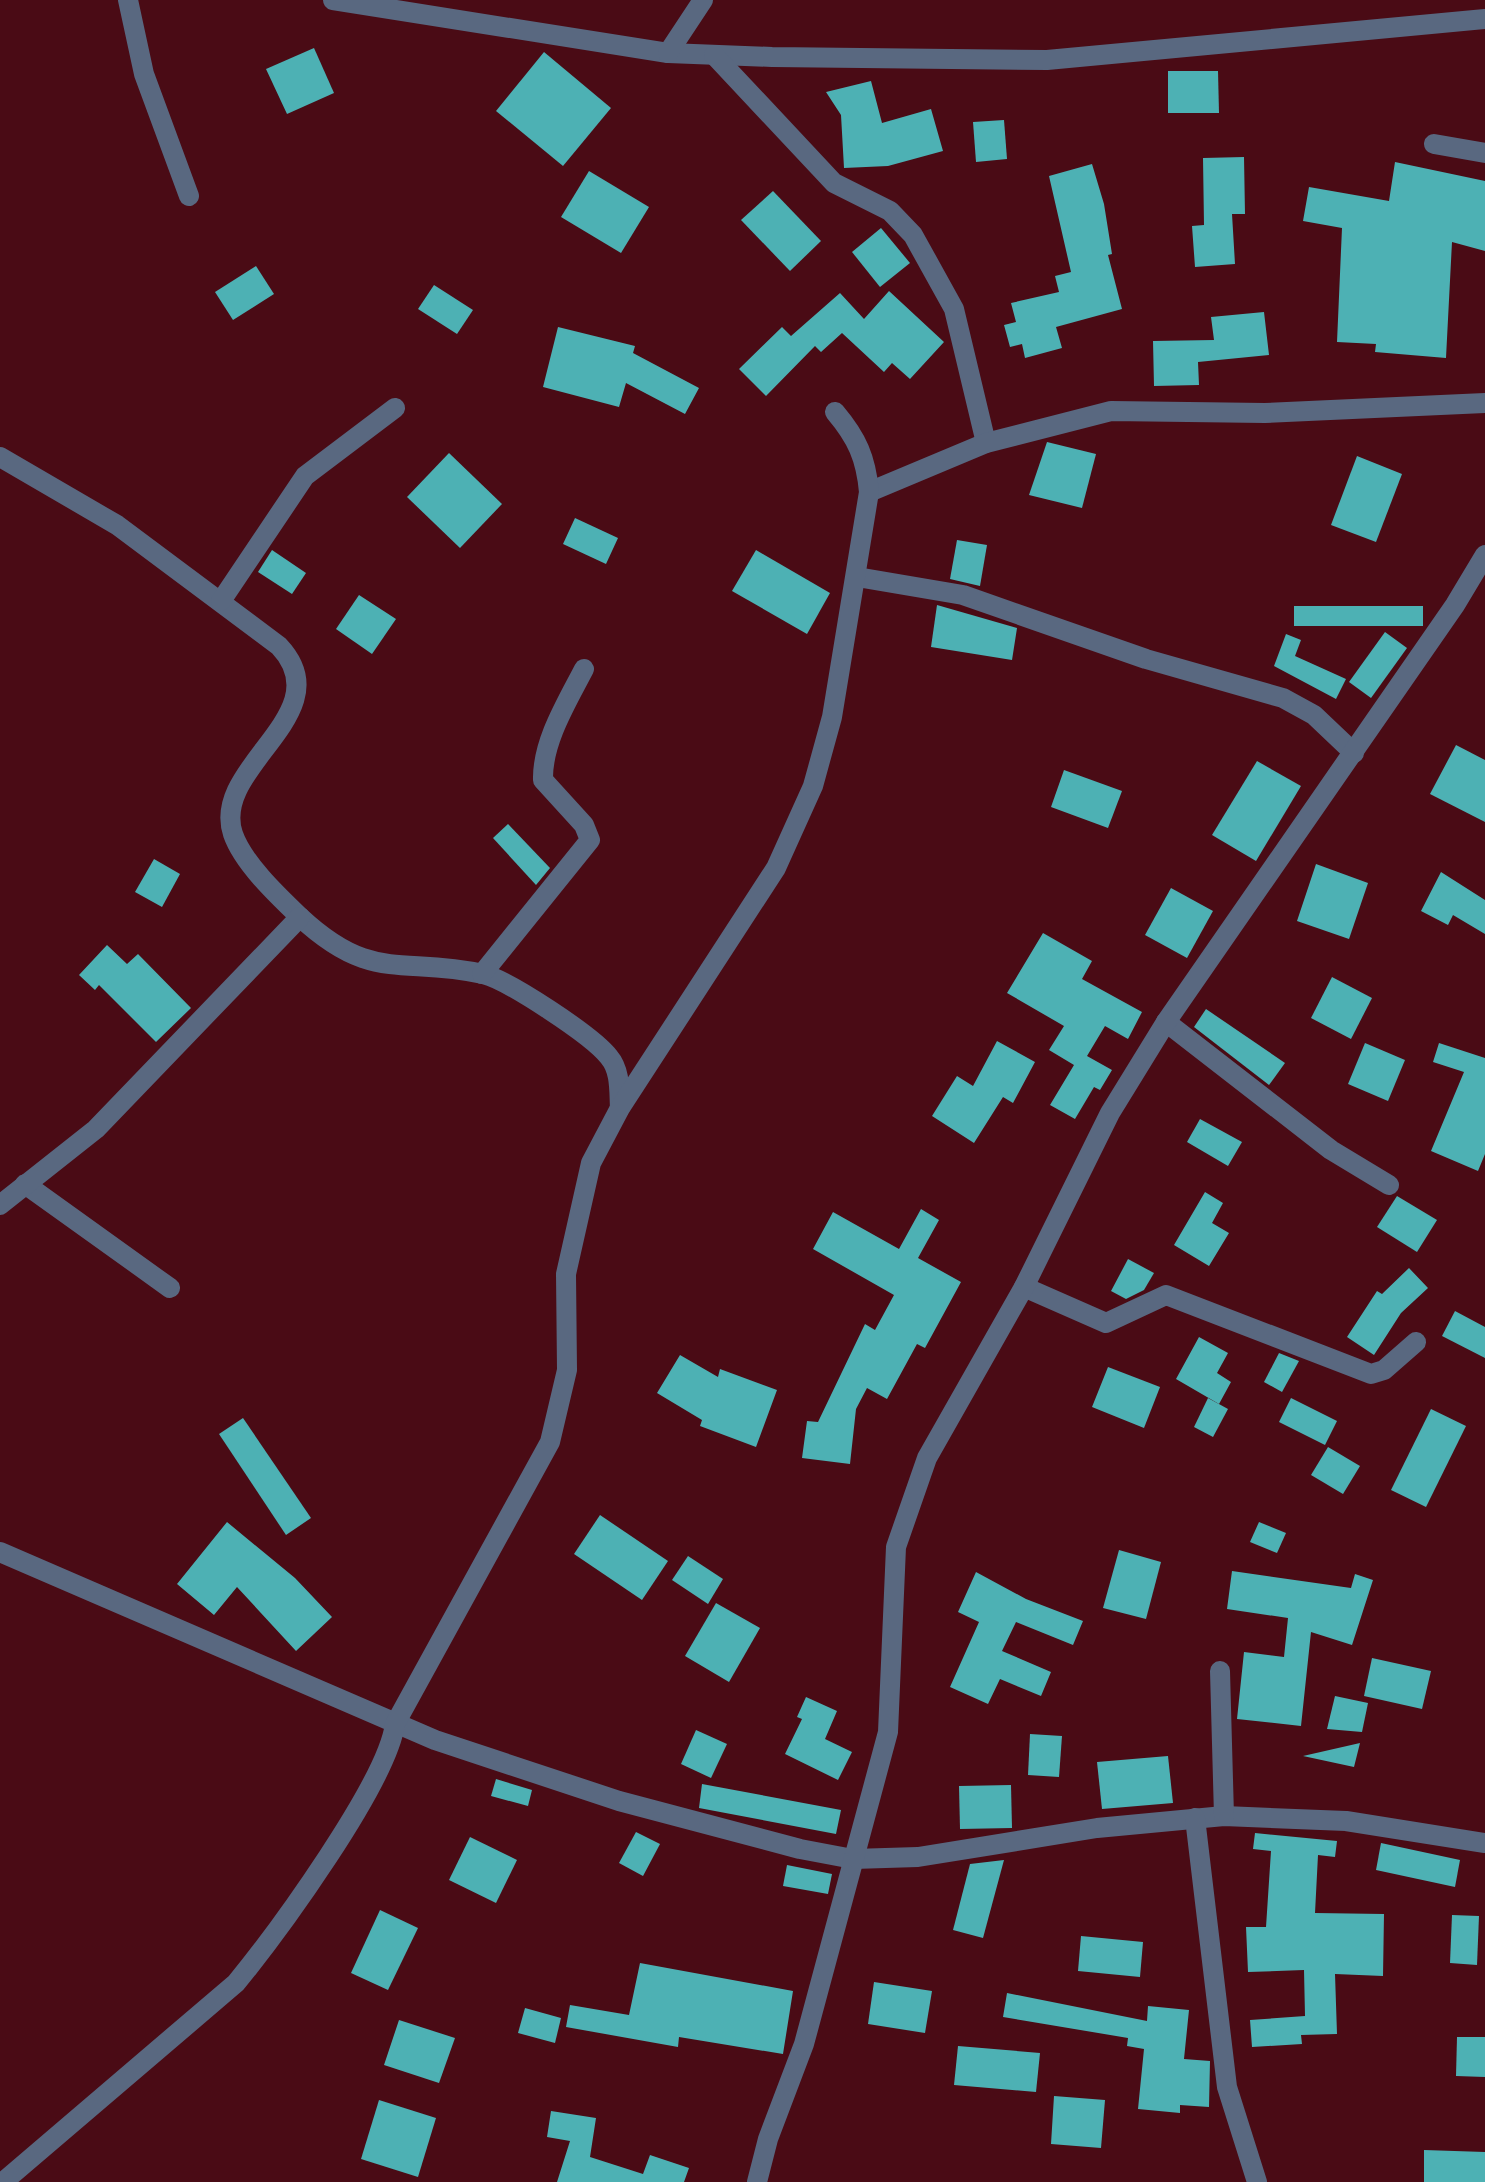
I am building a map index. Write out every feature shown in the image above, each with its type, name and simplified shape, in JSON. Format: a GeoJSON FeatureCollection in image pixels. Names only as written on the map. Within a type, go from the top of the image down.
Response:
{"type":"FeatureCollection","features":[{"type":"Feature","properties":{"kind":"street"},"geometry":{"type":"LineString","coordinates":[[128,0],[144,74],[190,196]]}},
{"type":"Feature","properties":{"kind":"street"},"geometry":{"type":"LineString","coordinates":[[333,0],[668,54],[714,55],[1046,60],[1485,18]]}},
{"type":"Feature","properties":{"kind":"street"},"geometry":{"type":"LineString","coordinates":[[668,54],[704,0]]}},
{"type":"Feature","properties":{"kind":"street"},"geometry":{"type":"LineString","coordinates":[[714,55],[834,183],[890,211],[914,235],[954,309],[986,443]]}},
{"type":"Feature","properties":{"kind":"street"},"geometry":{"type":"LineString","coordinates":[[1434,144],[1485,154]]}},
{"type":"Feature","properties":{"kind":"street"},"geometry":{"type":"LineString","coordinates":[[868,492],[986,443],[1111,411],[1265,413],[1485,403]]}},
{"type":"Feature","properties":{"kind":"street"},"geometry":{"type":"LineString","coordinates":[[221,600],[305,476],[395,408]]}},
{"type":"Feature","properties":{"kind":"street"},"geometry":{"type":"LineString","coordinates":[[3,2182],[236,1983],[263,1950],[382,1770],[395,1724],[550,1442],[567,1370],[570,1248],[590,1163],[620,1108],[741,929],[796,828],[832,717],[868,492],[866,463],[856,437],[835,412]]}},
{"type":"Feature","properties":{"kind":"street"},"geometry":{"type":"LineString","coordinates":[[0,457],[117,525],[221,600],[296,663],[300,680],[296,700],[238,793],[231,813],[233,834],[247,858],[300,917],[344,951],[381,966],[482,974],[512,985],[610,1057],[618,1077],[620,1108]]}},
{"type":"Feature","properties":{"kind":"street"},"geometry":{"type":"LineString","coordinates":[[758,2182],[768,2139],[804,2044],[888,1732],[896,1547],[926,1458],[1024,1286],[1110,1113],[1166,1022],[1354,753],[1485,555]]}},
{"type":"Feature","properties":{"kind":"street"},"geometry":{"type":"LineString","coordinates":[[857,577],[963,595],[1146,658],[1283,698],[1314,716],[1354,753]]}},
{"type":"Feature","properties":{"kind":"street"},"geometry":{"type":"LineString","coordinates":[[482,974],[590,840],[584,826],[543,780],[543,766],[562,712],[584,669]]}},
{"type":"Feature","properties":{"kind":"street"},"geometry":{"type":"LineString","coordinates":[[0,1205],[96,1130],[300,917]]}},
{"type":"Feature","properties":{"kind":"street"},"geometry":{"type":"LineString","coordinates":[[1166,1022],[1331,1150],[1389,1185]]}},
{"type":"Feature","properties":{"kind":"street"},"geometry":{"type":"LineString","coordinates":[[25,1184],[170,1288]]}},
{"type":"Feature","properties":{"kind":"street"},"geometry":{"type":"LineString","coordinates":[[1024,1286],[1106,1323],[1166,1294],[1372,1374],[1384,1370],[1416,1342]]}},
{"type":"Feature","properties":{"kind":"street"},"geometry":{"type":"LineString","coordinates":[[0,1552],[395,1724],[619,1802],[853,1859],[932,1856],[1096,1828],[1224,1816],[1346,1821],[1485,1843]]}},
{"type":"Feature","properties":{"kind":"street"},"geometry":{"type":"LineString","coordinates":[[1220,1671],[1224,1816]]}},
{"type":"Feature","properties":{"kind":"street"},"geometry":{"type":"LineString","coordinates":[[1195,1818],[1226,2086],[1257,2182]]}},
{"type":"Feature","properties":{"kind":"building"},"geometry":{"type":"Polygon","coordinates":[[[314,48],[334,93],[287,114],[266,69],[314,48]]]}},
{"type":"Feature","properties":{"kind":"building"},"geometry":{"type":"Polygon","coordinates":[[[544,52],[611,108],[563,166],[496,111],[544,52]]]}},
{"type":"Feature","properties":{"kind":"building"},"geometry":{"type":"Polygon","coordinates":[[[1168,71],[1218,71],[1219,113],[1168,113],[1168,71]]]}},
{"type":"Feature","properties":{"kind":"building"},"geometry":{"type":"Polygon","coordinates":[[[871,81],[882,123],[931,109],[943,151],[888,166],[844,168],[841,115],[826,92],[871,81]]]}},
{"type":"Feature","properties":{"kind":"building"},"geometry":{"type":"Polygon","coordinates":[[[1004,120],[1007,159],[976,162],[973,122],[1004,120]]]}},
{"type":"Feature","properties":{"kind":"building"},"geometry":{"type":"Polygon","coordinates":[[[1244,157],[1245,214],[1232,214],[1235,264],[1195,267],[1192,226],[1204,225],[1203,158],[1244,157]]]}},
{"type":"Feature","properties":{"kind":"building"},"geometry":{"type":"Polygon","coordinates":[[[1395,162],[1485,181],[1485,251],[1452,242],[1446,358],[1375,352],[1376,344],[1337,342],[1342,228],[1303,221],[1309,187],[1389,201],[1395,162]]]}},
{"type":"Feature","properties":{"kind":"building"},"geometry":{"type":"Polygon","coordinates":[[[1092,164],[1104,204],[1112,254],[1108,255],[1122,309],[1056,327],[1062,348],[1025,358],[1022,344],[1010,347],[1004,325],[1016,322],[1011,303],[1059,292],[1055,276],[1071,272],[1049,176],[1092,164]]]}},
{"type":"Feature","properties":{"kind":"building"},"geometry":{"type":"Polygon","coordinates":[[[589,171],[649,207],[621,253],[561,217],[589,171]]]}},
{"type":"Feature","properties":{"kind":"building"},"geometry":{"type":"Polygon","coordinates":[[[773,191],[821,241],[790,271],[741,220],[773,191]]]}},
{"type":"Feature","properties":{"kind":"building"},"geometry":{"type":"Polygon","coordinates":[[[881,228],[910,263],[880,287],[852,252],[881,228]]]}},
{"type":"Feature","properties":{"kind":"building"},"geometry":{"type":"Polygon","coordinates":[[[256,266],[274,294],[233,320],[215,292],[256,266]]]}},
{"type":"Feature","properties":{"kind":"building"},"geometry":{"type":"Polygon","coordinates":[[[434,285],[473,310],[457,334],[418,309],[434,285]]]}},
{"type":"Feature","properties":{"kind":"building"},"geometry":{"type":"Polygon","coordinates":[[[889,291],[944,342],[910,379],[892,363],[884,372],[842,333],[821,352],[815,346],[766,396],[739,369],[782,327],[791,336],[840,293],[864,319],[889,291]]]}},
{"type":"Feature","properties":{"kind":"building"},"geometry":{"type":"Polygon","coordinates":[[[1264,312],[1269,355],[1198,362],[1199,385],[1154,386],[1153,341],[1214,340],[1211,317],[1264,312]]]}},
{"type":"Feature","properties":{"kind":"building"},"geometry":{"type":"Polygon","coordinates":[[[558,327],[635,346],[633,353],[699,388],[685,414],[626,383],[619,407],[543,387],[558,327]]]}},
{"type":"Feature","properties":{"kind":"building"},"geometry":{"type":"Polygon","coordinates":[[[1047,442],[1096,454],[1082,508],[1029,495],[1047,442]]]}},
{"type":"Feature","properties":{"kind":"building"},"geometry":{"type":"Polygon","coordinates":[[[449,453],[502,504],[460,548],[407,497],[449,453]]]}},
{"type":"Feature","properties":{"kind":"building"},"geometry":{"type":"Polygon","coordinates":[[[1357,456],[1402,474],[1376,542],[1331,525],[1357,456]]]}},
{"type":"Feature","properties":{"kind":"building"},"geometry":{"type":"Polygon","coordinates":[[[575,518],[618,538],[606,564],[563,544],[575,518]]]}},
{"type":"Feature","properties":{"kind":"building"},"geometry":{"type":"Polygon","coordinates":[[[957,540],[987,545],[980,586],[950,579],[957,540]]]}},
{"type":"Feature","properties":{"kind":"building"},"geometry":{"type":"Polygon","coordinates":[[[272,550],[306,573],[292,594],[258,572],[272,550]]]}},
{"type":"Feature","properties":{"kind":"building"},"geometry":{"type":"Polygon","coordinates":[[[756,550],[830,593],[807,634],[732,591],[756,550]]]}},
{"type":"Feature","properties":{"kind":"building"},"geometry":{"type":"Polygon","coordinates":[[[359,595],[396,619],[372,654],[336,629],[359,595]]]}},
{"type":"Feature","properties":{"kind":"building"},"geometry":{"type":"Polygon","coordinates":[[[937,605],[1017,628],[1012,660],[931,647],[937,605]]]}},
{"type":"Feature","properties":{"kind":"building"},"geometry":{"type":"Polygon","coordinates":[[[1294,606],[1423,606],[1423,626],[1294,626],[1294,606]]]}},
{"type":"Feature","properties":{"kind":"building"},"geometry":{"type":"Polygon","coordinates":[[[1385,632],[1407,648],[1371,698],[1349,682],[1385,632]]]}},
{"type":"Feature","properties":{"kind":"building"},"geometry":{"type":"Polygon","coordinates":[[[1286,634],[1301,640],[1295,656],[1346,679],[1336,699],[1274,666],[1286,634]]]}},
{"type":"Feature","properties":{"kind":"building"},"geometry":{"type":"Polygon","coordinates":[[[1456,745],[1485,760],[1485,822],[1430,794],[1456,745]]]}},
{"type":"Feature","properties":{"kind":"building"},"geometry":{"type":"Polygon","coordinates":[[[1257,761],[1301,786],[1256,861],[1212,835],[1257,761]]]}},
{"type":"Feature","properties":{"kind":"building"},"geometry":{"type":"Polygon","coordinates":[[[1064,770],[1122,791],[1108,828],[1051,807],[1064,770]]]}},
{"type":"Feature","properties":{"kind":"building"},"geometry":{"type":"Polygon","coordinates":[[[508,824],[550,868],[536,885],[493,838],[508,824]]]}},
{"type":"Feature","properties":{"kind":"building"},"geometry":{"type":"Polygon","coordinates":[[[154,859],[180,874],[162,907],[135,892],[154,859]]]}},
{"type":"Feature","properties":{"kind":"building"},"geometry":{"type":"Polygon","coordinates":[[[1316,864],[1368,883],[1349,939],[1297,921],[1316,864]]]}},
{"type":"Feature","properties":{"kind":"building"},"geometry":{"type":"Polygon","coordinates":[[[1441,872],[1485,900],[1485,934],[1453,915],[1448,925],[1421,911],[1441,872]]]}},
{"type":"Feature","properties":{"kind":"building"},"geometry":{"type":"Polygon","coordinates":[[[1171,888],[1213,911],[1187,958],[1145,935],[1171,888]]]}},
{"type":"Feature","properties":{"kind":"building"},"geometry":{"type":"Polygon","coordinates":[[[1043,933],[1092,961],[1082,979],[1142,1012],[1128,1039],[1105,1026],[1087,1056],[1112,1070],[1100,1090],[1094,1087],[1075,1119],[1050,1105],[1074,1065],[1049,1050],[1064,1026],[1007,993],[1043,933]]]}},
{"type":"Feature","properties":{"kind":"building"},"geometry":{"type":"Polygon","coordinates":[[[107,945],[127,964],[138,954],[191,1008],[156,1042],[99,985],[95,990],[79,975],[107,945]]]}},
{"type":"Feature","properties":{"kind":"building"},"geometry":{"type":"Polygon","coordinates":[[[1332,977],[1372,998],[1351,1039],[1311,1018],[1332,977]]]}},
{"type":"Feature","properties":{"kind":"building"},"geometry":{"type":"Polygon","coordinates":[[[1206,1009],[1285,1063],[1269,1085],[1194,1027],[1206,1009]]]}},
{"type":"Feature","properties":{"kind":"building"},"geometry":{"type":"Polygon","coordinates":[[[997,1041],[1035,1062],[1013,1103],[1003,1097],[974,1143],[932,1116],[957,1076],[973,1086],[997,1041]]]}},
{"type":"Feature","properties":{"kind":"building"},"geometry":{"type":"Polygon","coordinates":[[[1365,1043],[1405,1060],[1388,1101],[1348,1084],[1365,1043]]]}},
{"type":"Feature","properties":{"kind":"building"},"geometry":{"type":"Polygon","coordinates":[[[1439,1043],[1485,1058],[1485,1154],[1478,1171],[1431,1151],[1464,1072],[1433,1062],[1439,1043]]]}},
{"type":"Feature","properties":{"kind":"building"},"geometry":{"type":"Polygon","coordinates":[[[1200,1119],[1242,1142],[1228,1166],[1187,1142],[1200,1119]]]}},
{"type":"Feature","properties":{"kind":"building"},"geometry":{"type":"Polygon","coordinates":[[[1205,1192],[1223,1203],[1212,1223],[1229,1233],[1209,1266],[1174,1245],[1205,1192]]]}},
{"type":"Feature","properties":{"kind":"building"},"geometry":{"type":"Polygon","coordinates":[[[1397,1196],[1437,1220],[1417,1252],[1377,1227],[1397,1196]]]}},
{"type":"Feature","properties":{"kind":"building"},"geometry":{"type":"Polygon","coordinates":[[[921,1209],[939,1220],[918,1258],[961,1282],[925,1348],[917,1344],[887,1399],[867,1388],[856,1409],[850,1464],[802,1458],[807,1421],[818,1422],[865,1324],[875,1330],[894,1295],[813,1249],[833,1212],[899,1249],[921,1209]]]}},
{"type":"Feature","properties":{"kind":"building"},"geometry":{"type":"Polygon","coordinates":[[[1128,1259],[1154,1273],[1144,1290],[1126,1299],[1111,1291],[1128,1259]]]}},
{"type":"Feature","properties":{"kind":"building"},"geometry":{"type":"Polygon","coordinates":[[[1409,1268],[1428,1288],[1401,1313],[1374,1355],[1347,1337],[1377,1291],[1382,1294],[1409,1268]]]}},
{"type":"Feature","properties":{"kind":"building"},"geometry":{"type":"Polygon","coordinates":[[[1455,1311],[1485,1327],[1485,1358],[1442,1336],[1455,1311]]]}},
{"type":"Feature","properties":{"kind":"building"},"geometry":{"type":"Polygon","coordinates":[[[1199,1337],[1228,1353],[1217,1373],[1231,1382],[1219,1404],[1176,1379],[1199,1337]]]}},
{"type":"Feature","properties":{"kind":"building"},"geometry":{"type":"Polygon","coordinates":[[[1279,1353],[1299,1361],[1282,1392],[1264,1382],[1279,1353]]]}},
{"type":"Feature","properties":{"kind":"building"},"geometry":{"type":"Polygon","coordinates":[[[680,1355],[718,1377],[720,1369],[777,1390],[756,1447],[700,1426],[702,1420],[657,1393],[680,1355]]]}},
{"type":"Feature","properties":{"kind":"building"},"geometry":{"type":"Polygon","coordinates":[[[1108,1367],[1160,1387],[1144,1428],[1092,1407],[1108,1367]]]}},
{"type":"Feature","properties":{"kind":"building"},"geometry":{"type":"Polygon","coordinates":[[[1208,1398],[1228,1409],[1213,1437],[1194,1427],[1208,1398]]]}},
{"type":"Feature","properties":{"kind":"building"},"geometry":{"type":"Polygon","coordinates":[[[1291,1398],[1337,1421],[1325,1445],[1279,1422],[1291,1398]]]}},
{"type":"Feature","properties":{"kind":"building"},"geometry":{"type":"Polygon","coordinates":[[[1431,1409],[1466,1426],[1426,1507],[1391,1490],[1431,1409]]]}},
{"type":"Feature","properties":{"kind":"building"},"geometry":{"type":"Polygon","coordinates":[[[243,1418],[311,1518],[286,1535],[219,1434],[243,1418]]]}},
{"type":"Feature","properties":{"kind":"building"},"geometry":{"type":"Polygon","coordinates":[[[1328,1447],[1360,1466],[1343,1494],[1311,1475],[1328,1447]]]}},
{"type":"Feature","properties":{"kind":"building"},"geometry":{"type":"Polygon","coordinates":[[[600,1515],[668,1561],[642,1600],[574,1554],[600,1515]]]}},
{"type":"Feature","properties":{"kind":"building"},"geometry":{"type":"Polygon","coordinates":[[[227,1522],[295,1578],[332,1617],[296,1651],[237,1587],[214,1615],[177,1584],[227,1522]]]}},
{"type":"Feature","properties":{"kind":"building"},"geometry":{"type":"Polygon","coordinates":[[[1259,1522],[1286,1533],[1277,1553],[1250,1542],[1259,1522]]]}},
{"type":"Feature","properties":{"kind":"building"},"geometry":{"type":"Polygon","coordinates":[[[1119,1550],[1161,1562],[1146,1619],[1103,1608],[1119,1550]]]}},
{"type":"Feature","properties":{"kind":"building"},"geometry":{"type":"Polygon","coordinates":[[[688,1556],[723,1579],[708,1604],[672,1580],[688,1556]]]}},
{"type":"Feature","properties":{"kind":"building"},"geometry":{"type":"Polygon","coordinates":[[[1232,1571],[1351,1588],[1355,1574],[1373,1580],[1352,1645],[1311,1632],[1301,1726],[1237,1719],[1244,1652],[1284,1657],[1288,1618],[1227,1609],[1232,1571]]]}},
{"type":"Feature","properties":{"kind":"building"},"geometry":{"type":"Polygon","coordinates":[[[976,1572],[1026,1599],[1083,1621],[1073,1645],[1016,1622],[1002,1651],[1051,1672],[1041,1696],[1000,1679],[988,1704],[950,1687],[979,1622],[958,1612],[976,1572]]]}},
{"type":"Feature","properties":{"kind":"building"},"geometry":{"type":"Polygon","coordinates":[[[716,1603],[760,1628],[729,1682],[685,1656],[716,1603]]]}},
{"type":"Feature","properties":{"kind":"building"},"geometry":{"type":"Polygon","coordinates":[[[1372,1658],[1431,1671],[1422,1709],[1364,1696],[1372,1658]]]}},
{"type":"Feature","properties":{"kind":"building"},"geometry":{"type":"Polygon","coordinates":[[[1335,1696],[1368,1703],[1362,1732],[1327,1729],[1335,1696]]]}},
{"type":"Feature","properties":{"kind":"building"},"geometry":{"type":"Polygon","coordinates":[[[806,1697],[837,1711],[825,1739],[852,1752],[838,1780],[785,1754],[802,1719],[797,1717],[806,1697]]]}},
{"type":"Feature","properties":{"kind":"building"},"geometry":{"type":"Polygon","coordinates":[[[696,1730],[727,1744],[711,1778],[681,1764],[696,1730]]]}},
{"type":"Feature","properties":{"kind":"building"},"geometry":{"type":"Polygon","coordinates":[[[1030,1734],[1062,1736],[1059,1777],[1028,1775],[1030,1734]]]}},
{"type":"Feature","properties":{"kind":"building"},"geometry":{"type":"Polygon","coordinates":[[[1360,1743],[1354,1767],[1303,1756],[1360,1743]]]}},
{"type":"Feature","properties":{"kind":"building"},"geometry":{"type":"Polygon","coordinates":[[[1168,1756],[1173,1803],[1102,1809],[1097,1762],[1168,1756]]]}},
{"type":"Feature","properties":{"kind":"building"},"geometry":{"type":"Polygon","coordinates":[[[496,1779],[532,1790],[528,1806],[491,1796],[496,1779]]]}},
{"type":"Feature","properties":{"kind":"building"},"geometry":{"type":"Polygon","coordinates":[[[702,1784],[841,1810],[836,1834],[699,1808],[702,1784]]]}},
{"type":"Feature","properties":{"kind":"building"},"geometry":{"type":"Polygon","coordinates":[[[1011,1785],[1012,1828],[960,1829],[959,1786],[1011,1785]]]}},
{"type":"Feature","properties":{"kind":"building"},"geometry":{"type":"Polygon","coordinates":[[[636,1832],[660,1844],[643,1876],[619,1863],[636,1832]]]}},
{"type":"Feature","properties":{"kind":"building"},"geometry":{"type":"Polygon","coordinates":[[[1255,1833],[1337,1841],[1335,1857],[1318,1855],[1315,1913],[1384,1914],[1383,1976],[1335,1974],[1337,2034],[1301,2035],[1302,2044],[1252,2047],[1250,2020],[1305,2016],[1304,1970],[1248,1972],[1246,1927],[1266,1927],[1271,1851],[1253,1849],[1255,1833]]]}},
{"type":"Feature","properties":{"kind":"building"},"geometry":{"type":"Polygon","coordinates":[[[470,1837],[517,1860],[496,1903],[449,1880],[470,1837]]]}},
{"type":"Feature","properties":{"kind":"building"},"geometry":{"type":"Polygon","coordinates":[[[1381,1843],[1460,1860],[1455,1887],[1376,1870],[1381,1843]]]}},
{"type":"Feature","properties":{"kind":"building"},"geometry":{"type":"Polygon","coordinates":[[[1004,1860],[983,1938],[953,1930],[970,1864],[1004,1860]]]}},
{"type":"Feature","properties":{"kind":"building"},"geometry":{"type":"Polygon","coordinates":[[[787,1865],[832,1874],[828,1894],[783,1886],[787,1865]]]}},
{"type":"Feature","properties":{"kind":"building"},"geometry":{"type":"Polygon","coordinates":[[[380,1910],[418,1928],[388,1990],[351,1973],[380,1910]]]}},
{"type":"Feature","properties":{"kind":"building"},"geometry":{"type":"Polygon","coordinates":[[[1452,1915],[1479,1916],[1477,1965],[1450,1963],[1452,1915]]]}},
{"type":"Feature","properties":{"kind":"building"},"geometry":{"type":"Polygon","coordinates":[[[1081,1936],[1143,1942],[1140,1977],[1078,1971],[1081,1936]]]}},
{"type":"Feature","properties":{"kind":"building"},"geometry":{"type":"Polygon","coordinates":[[[640,1963],[793,1991],[783,2054],[679,2037],[678,2047],[566,2027],[570,2005],[629,2015],[640,1963]]]}},
{"type":"Feature","properties":{"kind":"building"},"geometry":{"type":"Polygon","coordinates":[[[874,1982],[932,1991],[925,2033],[868,2024],[874,1982]]]}},
{"type":"Feature","properties":{"kind":"building"},"geometry":{"type":"Polygon","coordinates":[[[1007,1993],[1147,2021],[1148,2006],[1189,2010],[1184,2059],[1210,2061],[1209,2107],[1180,2105],[1180,2113],[1138,2109],[1144,2049],[1127,2046],[1128,2038],[1003,2017],[1007,1993]]]}},
{"type":"Feature","properties":{"kind":"building"},"geometry":{"type":"Polygon","coordinates":[[[525,2008],[561,2018],[555,2043],[518,2033],[525,2008]]]}},
{"type":"Feature","properties":{"kind":"building"},"geometry":{"type":"Polygon","coordinates":[[[399,2020],[455,2038],[439,2083],[384,2065],[399,2020]]]}},
{"type":"Feature","properties":{"kind":"building"},"geometry":{"type":"Polygon","coordinates":[[[1457,2037],[1485,2037],[1485,2077],[1456,2076],[1457,2037]]]}},
{"type":"Feature","properties":{"kind":"building"},"geometry":{"type":"Polygon","coordinates":[[[958,2046],[1040,2053],[1036,2092],[954,2085],[958,2046]]]}},
{"type":"Feature","properties":{"kind":"building"},"geometry":{"type":"Polygon","coordinates":[[[1054,2096],[1105,2100],[1101,2148],[1051,2144],[1054,2096]]]}},
{"type":"Feature","properties":{"kind":"building"},"geometry":{"type":"Polygon","coordinates":[[[379,2100],[436,2118],[418,2177],[361,2159],[379,2100]]]}},
{"type":"Feature","properties":{"kind":"building"},"geometry":{"type":"Polygon","coordinates":[[[551,2111],[596,2118],[590,2157],[643,2174],[650,2155],[689,2168],[684,2182],[557,2182],[570,2141],[547,2137],[551,2111]]]}},
{"type":"Feature","properties":{"kind":"building"},"geometry":{"type":"Polygon","coordinates":[[[1424,2150],[1485,2152],[1485,2182],[1424,2182],[1424,2150]]]}}]}
